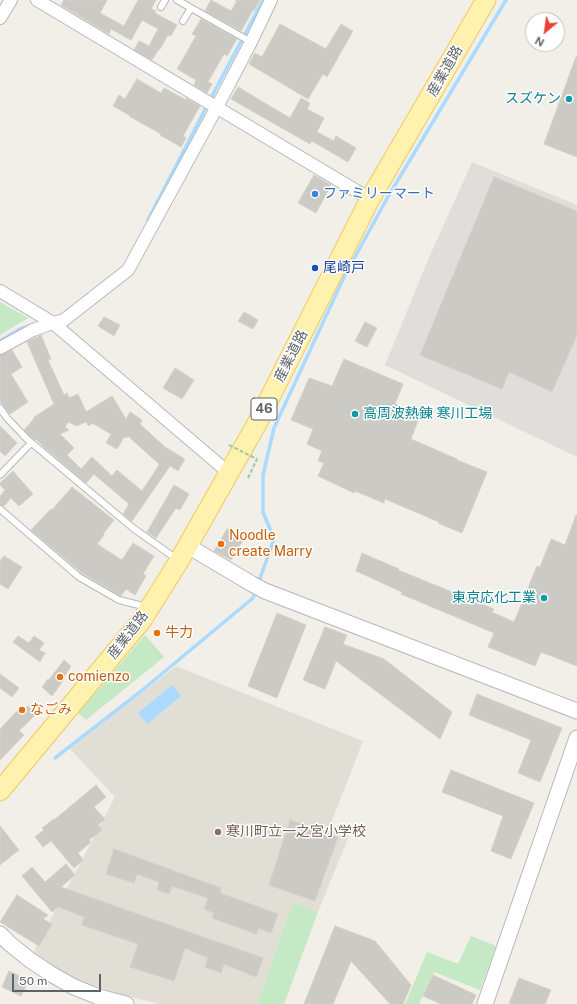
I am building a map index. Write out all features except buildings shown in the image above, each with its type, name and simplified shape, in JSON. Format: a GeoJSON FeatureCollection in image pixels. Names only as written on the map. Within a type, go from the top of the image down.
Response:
{"type":"FeatureCollection","features":[{"type":"Feature","properties":{"kind":"main road","name":"産業道路"},"geometry":{"type":"LineString","coordinates":[[0,791],[142,620],[183,554],[256,427],[370,199],[486,0]]}},
{"type":"Feature","properties":{"kind":"street"},"geometry":{"type":"LineString","coordinates":[[0,18],[11,0]]}},
{"type":"Feature","properties":{"kind":"street"},"geometry":{"type":"LineString","coordinates":[[37,0],[370,199]]}},
{"type":"Feature","properties":{"kind":"street"},"geometry":{"type":"LineString","coordinates":[[0,348],[33,330],[53,322],[64,320],[128,270],[211,104],[250,42],[271,0]]}},
{"type":"Feature","properties":{"kind":"street"},"geometry":{"type":"LineString","coordinates":[[0,291],[53,322],[229,473]]}},
{"type":"Feature","properties":{"kind":"street"},"geometry":{"type":"LineString","coordinates":[[183,554],[258,587],[577,711]]}},
{"type":"Feature","properties":{"kind":"street"},"geometry":{"type":"LineString","coordinates":[[485,1004],[577,738]]}},
{"type":"Feature","properties":{"kind":"street"},"geometry":{"type":"LineString","coordinates":[[0,934],[30,960],[74,987],[99,997],[126,1004]]}},
{"type":"Feature","properties":{"kind":"lane"},"geometry":{"type":"LineString","coordinates":[[161,7],[165,0]]}},
{"type":"Feature","properties":{"kind":"lane"},"geometry":{"type":"LineString","coordinates":[[177,0],[250,42]]}},
{"type":"Feature","properties":{"kind":"lane"},"geometry":{"type":"LineString","coordinates":[[184,21],[191,8]]}},
{"type":"Feature","properties":{"kind":"lane"},"geometry":{"type":"LineString","coordinates":[[0,408],[26,439],[133,528],[183,554]]}},
{"type":"Feature","properties":{"kind":"lane"},"geometry":{"type":"LineString","coordinates":[[0,475],[32,443]]}},
{"type":"Feature","properties":{"kind":"lane"},"geometry":{"type":"LineString","coordinates":[[0,509],[79,577],[119,600],[150,607]]}},
{"type":"Feature","properties":{"kind":"path"},"geometry":{"type":"LineString","coordinates":[[229,445],[257,459],[248,478]]}},
{"type":"Feature","properties":{"kind":"shaded area"},"geometry":{"type":"Polygon","coordinates":[[[472,162],[577,205],[577,457],[385,365],[427,262],[472,162]]]}},
{"type":"Feature","properties":{"kind":"shaded area","name":"寒川町立一之宮小学校"},"geometry":{"type":"Polygon","coordinates":[[[176,666],[363,741],[329,828],[349,836],[318,912],[293,904],[257,1004],[159,1004],[116,993],[79,980],[49,965],[33,953],[115,797],[70,749],[176,666]]]}},
{"type":"Feature","properties":{"kind":"green space"},"geometry":{"type":"Polygon","coordinates":[[[0,302],[28,318],[0,335],[0,302]]]}},
{"type":"Feature","properties":{"kind":"green space"},"geometry":{"type":"Polygon","coordinates":[[[145,635],[164,657],[86,720],[78,713],[145,635]]]}},
{"type":"Feature","properties":{"kind":"green space"},"geometry":{"type":"Polygon","coordinates":[[[293,903],[318,912],[284,1004],[257,1004],[293,903]]]}},
{"type":"Feature","properties":{"kind":"green space"},"geometry":{"type":"Polygon","coordinates":[[[471,936],[496,946],[480,990],[434,972],[419,1004],[405,1004],[427,952],[458,964],[471,936]]]}},
{"type":"Feature","properties":{"kind":"water"},"geometry":{"type":"Polygon","coordinates":[[[172,685],[181,696],[147,724],[138,713],[172,685]]]}},
{"type":"Feature","properties":{"kind":"waterway"},"geometry":{"type":"LineString","coordinates":[[148,220],[263,0]]}},
{"type":"Feature","properties":{"kind":"waterway"},"geometry":{"type":"LineString","coordinates":[[258,584],[274,539],[263,512],[263,475],[274,428],[345,275],[389,195],[506,0]]}},
{"type":"Feature","properties":{"kind":"waterway"},"geometry":{"type":"LineString","coordinates":[[0,341],[20,329],[27,327]]}},
{"type":"Feature","properties":{"kind":"waterway"},"geometry":{"type":"LineString","coordinates":[[55,758],[140,692],[253,598],[256,590]]}},
{"type":"Feature","properties":{"kind":"place","name":"スズケン"},"geometry":{"type":"Point","coordinates":[569,99]}},
{"type":"Feature","properties":{"kind":"place","name":"ファミリーマート"},"geometry":{"type":"Point","coordinates":[315,194]}},
{"type":"Feature","properties":{"kind":"place","name":"尾崎戸"},"geometry":{"type":"Point","coordinates":[315,268]}},
{"type":"Feature","properties":{"kind":"place","name":"高周波熱錬 寒川工場"},"geometry":{"type":"Point","coordinates":[355,414]}},
{"type":"Feature","properties":{"kind":"place","name":"Noodle create Marry"},"geometry":{"type":"Point","coordinates":[221,544]}},
{"type":"Feature","properties":{"kind":"place","name":"東京応化工業"},"geometry":{"type":"Point","coordinates":[544,598]}},
{"type":"Feature","properties":{"kind":"place","name":"牛力"},"geometry":{"type":"Point","coordinates":[157,633]}},
{"type":"Feature","properties":{"kind":"place","name":"comienzo"},"geometry":{"type":"Point","coordinates":[60,677]}},
{"type":"Feature","properties":{"kind":"place","name":"なごみ"},"geometry":{"type":"Point","coordinates":[22,710]}},
{"type":"Feature","properties":{"kind":"place","name":"寒川町立一之宮小学校"},"geometry":{"type":"Point","coordinates":[218,832]}}]}
